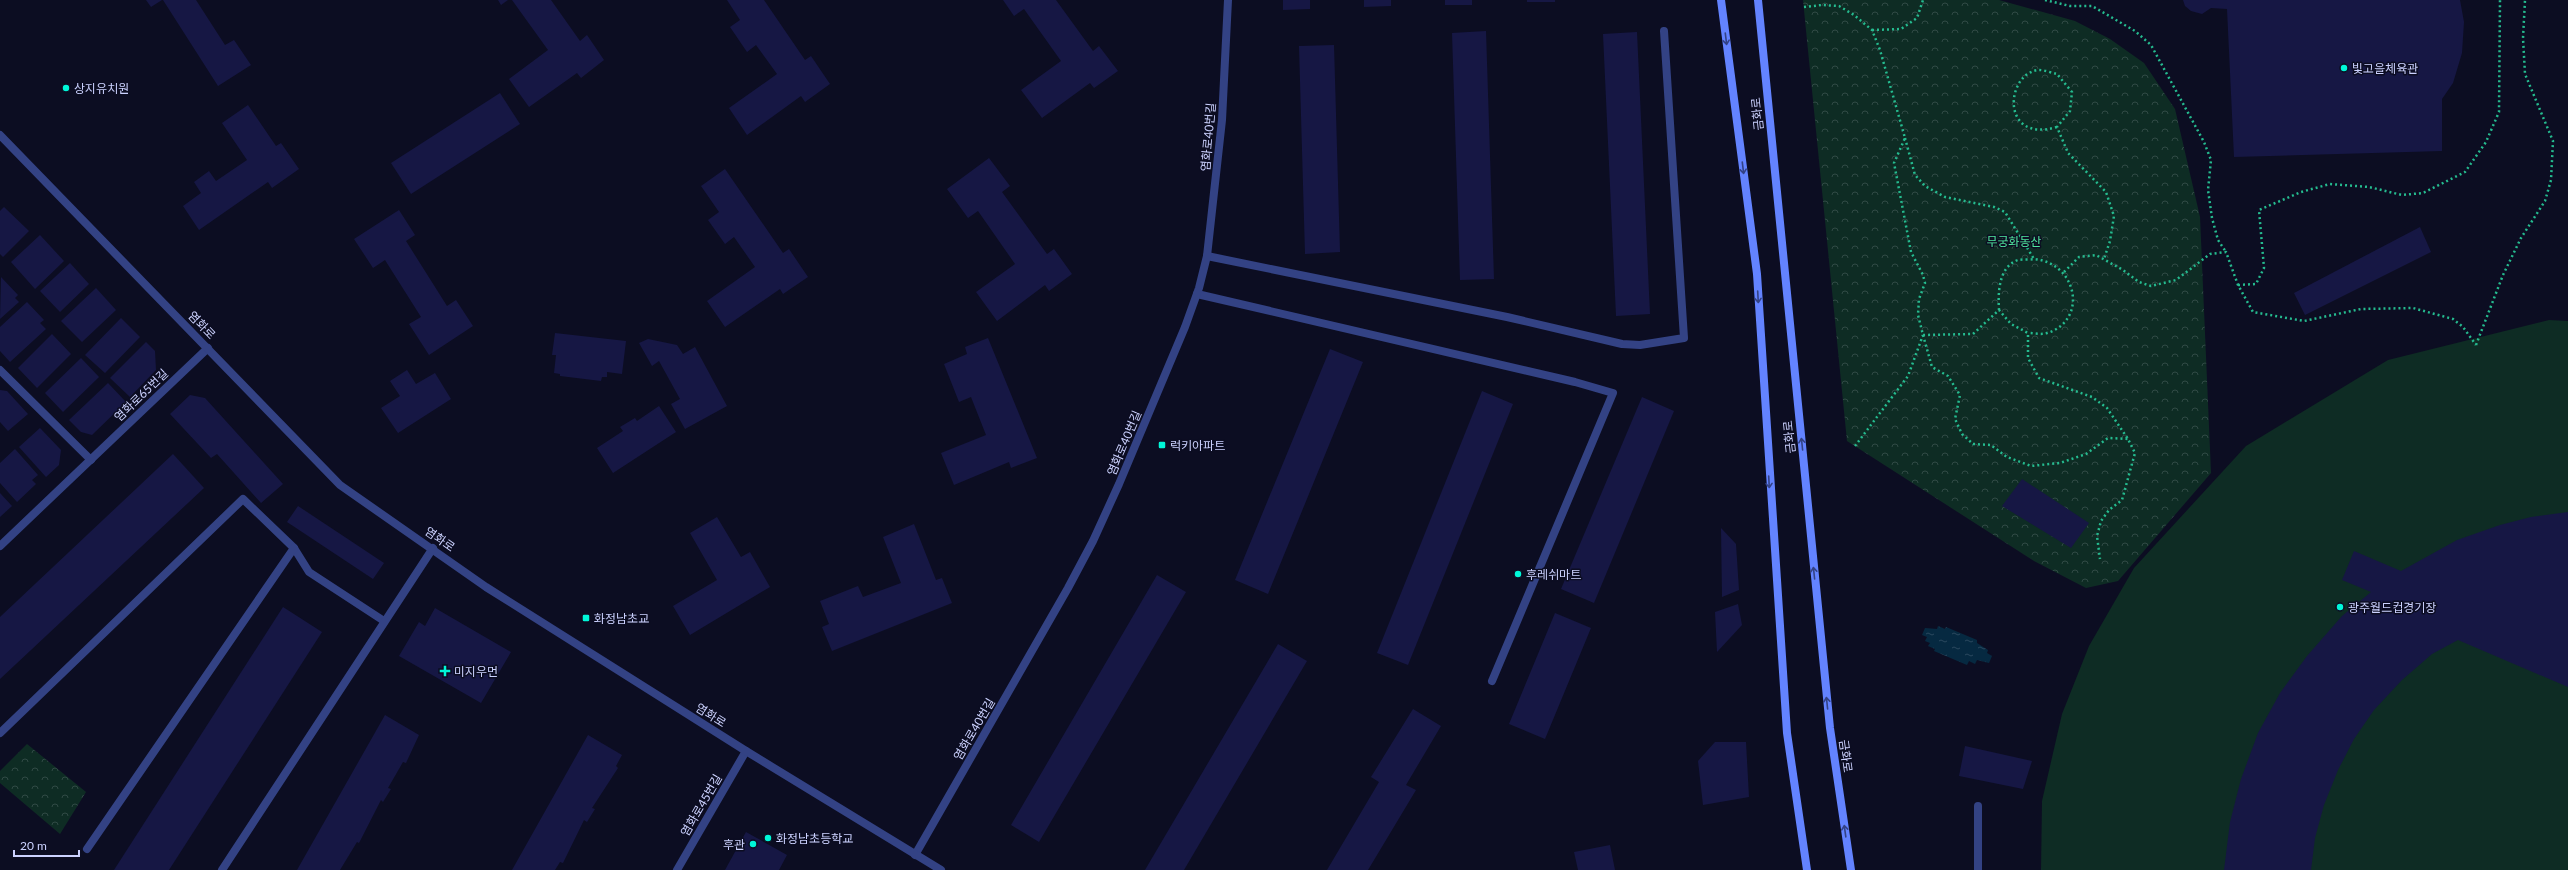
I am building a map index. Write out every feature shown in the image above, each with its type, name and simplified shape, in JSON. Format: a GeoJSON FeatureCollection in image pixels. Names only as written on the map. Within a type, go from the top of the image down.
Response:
{"type":"FeatureCollection","features":[{"type":"Feature","properties":{"kind":"main road","name":"금화로"},"geometry":{"type":"LineString","coordinates":[[1721,0],[1757,274],[1787,733],[1807,870]]}},
{"type":"Feature","properties":{"kind":"main road","name":"금화로"},"geometry":{"type":"LineString","coordinates":[[1758,0],[1830,728],[1851,870]]}},
{"type":"Feature","properties":{"kind":"street","name":"염화로40번길"},"geometry":{"type":"LineString","coordinates":[[916,855],[1068,588],[1092,541],[1155,400],[1197,294],[1207,256],[1222,120],[1228,0]]}},
{"type":"Feature","properties":{"kind":"street"},"geometry":{"type":"LineString","coordinates":[[1207,256],[1507,317],[1622,344],[1640,345],[1684,338],[1664,31]]}},
{"type":"Feature","properties":{"kind":"street","name":"염화로"},"geometry":{"type":"LineString","coordinates":[[0,135],[340,485],[433,548],[486,587],[746,752],[941,870]]}},
{"type":"Feature","properties":{"kind":"street"},"geometry":{"type":"LineString","coordinates":[[1197,294],[1575,382],[1613,393],[1492,681]]}},
{"type":"Feature","properties":{"kind":"street","name":"염화로65번길"},"geometry":{"type":"LineString","coordinates":[[0,546],[208,348]]}},
{"type":"Feature","properties":{"kind":"street"},"geometry":{"type":"LineString","coordinates":[[0,370],[91,460]]}},
{"type":"Feature","properties":{"kind":"street"},"geometry":{"type":"LineString","coordinates":[[0,733],[243,499],[294,548],[309,572],[384,621]]}},
{"type":"Feature","properties":{"kind":"street"},"geometry":{"type":"LineString","coordinates":[[87,849],[294,548]]}},
{"type":"Feature","properties":{"kind":"street"},"geometry":{"type":"LineString","coordinates":[[222,870],[433,548]]}},
{"type":"Feature","properties":{"kind":"street","name":"염화로45번길"},"geometry":{"type":"LineString","coordinates":[[677,870],[746,752]]}},
{"type":"Feature","properties":{"kind":"street"},"geometry":{"type":"LineString","coordinates":[[1978,806],[1978,870]]}},
{"type":"Feature","properties":{"kind":"path"},"geometry":{"type":"LineString","coordinates":[[1872,30],[1901,29],[1917,18],[1923,0]]}},
{"type":"Feature","properties":{"kind":"path"},"geometry":{"type":"LineString","coordinates":[[2045,0],[2070,6],[2092,6],[2135,31],[2151,46],[2204,142],[2211,160],[2208,190],[2212,218],[2218,240],[2226,252],[2238,285],[2253,312],[2304,321],[2361,309],[2413,308],[2453,319],[2463,327],[2476,345],[2503,274],[2521,238],[2545,201],[2551,180],[2553,141],[2525,74],[2523,38],[2525,0]]}},
{"type":"Feature","properties":{"kind":"path"},"geometry":{"type":"LineString","coordinates":[[2238,285],[2256,284],[2264,268],[2259,210],[2301,192],[2330,184],[2369,187],[2402,195],[2423,193],[2465,172],[2486,142],[2499,112],[2500,0]]}},
{"type":"Feature","properties":{"kind":"path"},"geometry":{"type":"LineString","coordinates":[[1804,7],[1822,5],[1839,6],[1872,30],[1880,50],[1915,175],[1925,186],[1945,196],[1994,207],[2005,212],[2034,260]]}},
{"type":"Feature","properties":{"kind":"path"},"geometry":{"type":"LineString","coordinates":[[2038,70],[2057,74],[2072,92],[2070,111],[2057,127],[2044,130],[2030,130],[2019,121],[2014,108],[2014,92],[2022,78],[2038,70]]}},
{"type":"Feature","properties":{"kind":"path"},"geometry":{"type":"LineString","coordinates":[[2057,127],[2068,153],[2106,192],[2114,216],[2110,241],[2104,259]]}},
{"type":"Feature","properties":{"kind":"path"},"geometry":{"type":"LineString","coordinates":[[1905,138],[1894,163],[1912,252],[1923,275],[1925,283],[1919,299],[1918,316],[1932,367],[1948,376],[1960,395],[1955,419],[1962,434],[1973,444],[1991,445],[2007,457],[2031,466],[2060,463],[2086,454],[2108,438],[2128,439]]}},
{"type":"Feature","properties":{"kind":"path"},"geometry":{"type":"LineString","coordinates":[[2064,272],[2079,257],[2096,255],[2139,282],[2151,286],[2176,280],[2210,254],[2226,252]]}},
{"type":"Feature","properties":{"kind":"path"},"geometry":{"type":"LineString","coordinates":[[2018,260],[2046,260],[2064,272],[2071,288],[2073,306],[2067,319],[2046,334],[2028,333],[2011,324],[1999,310],[1998,292],[2001,279],[2009,266],[2018,260]]}},
{"type":"Feature","properties":{"kind":"path"},"geometry":{"type":"LineString","coordinates":[[1923,335],[1973,334],[1999,310]]}},
{"type":"Feature","properties":{"kind":"path"},"geometry":{"type":"LineString","coordinates":[[2028,333],[2028,358],[2039,378],[2092,397],[2107,408],[2128,439],[2135,453],[2122,500],[2109,510],[2101,521],[2097,536],[2100,559]]}},
{"type":"Feature","properties":{"kind":"path"},"geometry":{"type":"LineString","coordinates":[[1855,446],[1908,376],[1923,335]]}},
{"type":"Feature","properties":{"kind":"green space","name":"무궁화동산"},"geometry":{"type":"Polygon","coordinates":[[[1803,0],[1999,0],[2075,21],[2110,39],[2144,63],[2175,109],[2200,217],[2211,473],[2118,581],[2086,588],[2034,561],[1847,441],[1803,0]]]}},
{"type":"Feature","properties":{"kind":"green space","name":"광주월드컵경기장"},"geometry":{"type":"Polygon","coordinates":[[[2549,320],[2568,321],[2568,870],[2041,870],[2042,801],[2062,714],[2089,646],[2134,568],[2246,446],[2388,360],[2549,320]]]}},
{"type":"Feature","properties":{"kind":"green space"},"geometry":{"type":"Polygon","coordinates":[[[27,744],[86,792],[60,834],[0,783],[0,771],[27,744]]]}},
{"type":"Feature","properties":{"kind":"water"},"geometry":{"type":"Polygon","coordinates":[[[1938,626],[1945,629],[1946,627],[1977,640],[1977,643],[1988,650],[1987,653],[1992,656],[1989,663],[1977,660],[1975,664],[1969,661],[1967,665],[1934,651],[1935,649],[1928,646],[1930,643],[1925,641],[1927,637],[1922,635],[1925,628],[1937,629],[1938,626]]]}},
{"type":"Feature","properties":{"kind":"building"},"geometry":{"type":"Polygon","coordinates":[[[146,0],[162,0],[151,7],[146,0]]]}},
{"type":"Feature","properties":{"kind":"building"},"geometry":{"type":"Polygon","coordinates":[[[163,0],[196,0],[225,45],[234,40],[251,65],[218,86],[163,0]]]}},
{"type":"Feature","properties":{"kind":"building"},"geometry":{"type":"Polygon","coordinates":[[[498,0],[508,0],[501,5],[498,0]]]}},
{"type":"Feature","properties":{"kind":"building"},"geometry":{"type":"Polygon","coordinates":[[[512,0],[551,0],[580,41],[587,35],[604,60],[581,78],[577,73],[529,107],[509,79],[548,50],[512,0]]]}},
{"type":"Feature","properties":{"kind":"building"},"geometry":{"type":"Polygon","coordinates":[[[727,0],[764,0],[805,60],[811,56],[830,84],[805,102],[801,96],[747,135],[729,108],[777,74],[756,45],[747,52],[730,27],[740,20],[727,0]]]}},
{"type":"Feature","properties":{"kind":"building"},"geometry":{"type":"Polygon","coordinates":[[[1003,0],[1056,0],[1093,51],[1099,46],[1118,71],[1094,88],[1090,83],[1042,118],[1021,90],[1061,61],[1024,9],[1014,16],[1003,0]]]}},
{"type":"Feature","properties":{"kind":"building"},"geometry":{"type":"Polygon","coordinates":[[[1283,0],[1310,0],[1310,9],[1283,10],[1283,0]]]}},
{"type":"Feature","properties":{"kind":"building"},"geometry":{"type":"Polygon","coordinates":[[[1364,0],[1391,0],[1391,6],[1364,7],[1364,0]]]}},
{"type":"Feature","properties":{"kind":"building"},"geometry":{"type":"Polygon","coordinates":[[[1445,0],[1472,0],[1472,5],[1445,5],[1445,0]]]}},
{"type":"Feature","properties":{"kind":"building"},"geometry":{"type":"Polygon","coordinates":[[[1527,0],[1555,0],[1555,2],[1527,2],[1527,0]]]}},
{"type":"Feature","properties":{"kind":"building","name":"빛고을체육관"},"geometry":{"type":"Polygon","coordinates":[[[2183,0],[2460,0],[2464,22],[2462,53],[2453,83],[2442,99],[2442,151],[2234,157],[2227,9],[2211,8],[2202,14],[2191,11],[2185,6],[2183,0]]]}},
{"type":"Feature","properties":{"kind":"building"},"geometry":{"type":"Polygon","coordinates":[[[1486,31],[1494,279],[1460,280],[1452,33],[1486,31]]]}},
{"type":"Feature","properties":{"kind":"building"},"geometry":{"type":"Polygon","coordinates":[[[1637,32],[1650,314],[1616,316],[1603,34],[1637,32]]]}},
{"type":"Feature","properties":{"kind":"building"},"geometry":{"type":"Polygon","coordinates":[[[1334,45],[1340,252],[1305,254],[1299,46],[1334,45]]]}},
{"type":"Feature","properties":{"kind":"building"},"geometry":{"type":"Polygon","coordinates":[[[500,93],[520,124],[411,194],[391,163],[500,93]]]}},
{"type":"Feature","properties":{"kind":"building"},"geometry":{"type":"Polygon","coordinates":[[[248,105],[276,146],[281,143],[299,169],[272,188],[268,182],[199,230],[183,206],[201,193],[194,182],[209,171],[216,181],[247,160],[222,123],[248,105]]]}},
{"type":"Feature","properties":{"kind":"building"},"geometry":{"type":"Polygon","coordinates":[[[989,158],[1010,186],[1002,192],[1047,254],[1054,249],[1072,274],[1049,291],[1045,285],[997,321],[976,292],[1015,264],[978,211],[968,218],[947,189],[989,158]]]}},
{"type":"Feature","properties":{"kind":"building"},"geometry":{"type":"Polygon","coordinates":[[[725,169],[783,253],[789,249],[808,277],[783,294],[780,289],[725,327],[707,301],[755,267],[734,237],[725,244],[708,220],[719,212],[701,186],[725,169]]]}},
{"type":"Feature","properties":{"kind":"building"},"geometry":{"type":"Polygon","coordinates":[[[4,207],[29,231],[3,257],[0,254],[0,211],[4,207]]]}},
{"type":"Feature","properties":{"kind":"building"},"geometry":{"type":"Polygon","coordinates":[[[399,210],[415,235],[406,241],[447,306],[456,300],[473,326],[429,355],[409,324],[421,317],[385,260],[373,268],[354,239],[399,210]]]}},
{"type":"Feature","properties":{"kind":"building"},"geometry":{"type":"Polygon","coordinates":[[[2420,227],[2431,252],[2305,315],[2294,293],[2420,227]]]}},
{"type":"Feature","properties":{"kind":"building"},"geometry":{"type":"Polygon","coordinates":[[[40,235],[64,261],[35,289],[11,262],[40,235]]]}},
{"type":"Feature","properties":{"kind":"building"},"geometry":{"type":"Polygon","coordinates":[[[70,263],[89,284],[60,312],[40,291],[70,263]]]}},
{"type":"Feature","properties":{"kind":"building"},"geometry":{"type":"Polygon","coordinates":[[[1,277],[18,295],[15,298],[19,302],[0,319],[1,277]]]}},
{"type":"Feature","properties":{"kind":"building"},"geometry":{"type":"Polygon","coordinates":[[[96,288],[116,310],[82,342],[61,321],[96,288]]]}},
{"type":"Feature","properties":{"kind":"building"},"geometry":{"type":"Polygon","coordinates":[[[27,302],[44,320],[40,323],[46,329],[10,362],[0,351],[0,327],[27,302]]]}},
{"type":"Feature","properties":{"kind":"building"},"geometry":{"type":"Polygon","coordinates":[[[121,318],[140,337],[105,373],[85,355],[121,318]]]}},
{"type":"Feature","properties":{"kind":"building"},"geometry":{"type":"Polygon","coordinates":[[[555,333],[626,341],[622,374],[607,372],[607,377],[602,377],[601,381],[560,376],[560,374],[554,373],[556,355],[552,355],[555,333]]]}},
{"type":"Feature","properties":{"kind":"building"},"geometry":{"type":"Polygon","coordinates":[[[52,334],[71,354],[37,388],[18,368],[52,334]]]}},
{"type":"Feature","properties":{"kind":"building"},"geometry":{"type":"Polygon","coordinates":[[[988,338],[1037,458],[1011,468],[1009,462],[954,485],[941,453],[986,435],[971,397],[959,402],[944,364],[967,354],[965,347],[988,338]]]}},
{"type":"Feature","properties":{"kind":"building"},"geometry":{"type":"Polygon","coordinates":[[[648,339],[677,345],[683,354],[695,347],[727,406],[685,429],[671,404],[680,399],[659,361],[652,366],[639,343],[648,339]]]}},
{"type":"Feature","properties":{"kind":"building"},"geometry":{"type":"Polygon","coordinates":[[[146,342],[155,351],[156,370],[130,397],[110,378],[146,342]]]}},
{"type":"Feature","properties":{"kind":"building"},"geometry":{"type":"Polygon","coordinates":[[[1330,349],[1363,362],[1268,594],[1235,580],[1330,349]]]}},
{"type":"Feature","properties":{"kind":"building"},"geometry":{"type":"Polygon","coordinates":[[[81,358],[99,377],[63,412],[45,393],[81,358]]]}},
{"type":"Feature","properties":{"kind":"building"},"geometry":{"type":"Polygon","coordinates":[[[407,370],[416,384],[435,373],[451,399],[398,433],[381,408],[400,396],[390,381],[407,370]]]}},
{"type":"Feature","properties":{"kind":"building"},"geometry":{"type":"Polygon","coordinates":[[[108,383],[126,402],[92,435],[81,432],[69,420],[108,383]]]}},
{"type":"Feature","properties":{"kind":"building"},"geometry":{"type":"Polygon","coordinates":[[[0,390],[7,391],[28,414],[8,431],[0,422],[0,390]]]}},
{"type":"Feature","properties":{"kind":"building"},"geometry":{"type":"Polygon","coordinates":[[[1482,391],[1513,404],[1408,665],[1377,653],[1482,391]]]}},
{"type":"Feature","properties":{"kind":"building"},"geometry":{"type":"Polygon","coordinates":[[[190,395],[205,398],[283,484],[261,503],[217,454],[211,458],[170,414],[190,395]]]}},
{"type":"Feature","properties":{"kind":"building"},"geometry":{"type":"Polygon","coordinates":[[[1642,397],[1674,411],[1594,603],[1561,589],[1642,397]]]}},
{"type":"Feature","properties":{"kind":"building"},"geometry":{"type":"Polygon","coordinates":[[[659,406],[676,432],[613,473],[597,448],[623,431],[620,427],[635,418],[637,421],[659,406]]]}},
{"type":"Feature","properties":{"kind":"building"},"geometry":{"type":"Polygon","coordinates":[[[40,428],[61,450],[59,465],[46,477],[19,447],[40,428]]]}},
{"type":"Feature","properties":{"kind":"building"},"geometry":{"type":"Polygon","coordinates":[[[15,449],[38,475],[32,480],[36,484],[17,502],[0,483],[0,463],[15,449]]]}},
{"type":"Feature","properties":{"kind":"building"},"geometry":{"type":"Polygon","coordinates":[[[173,454],[204,488],[0,679],[0,617],[173,454]]]}},
{"type":"Feature","properties":{"kind":"building"},"geometry":{"type":"Polygon","coordinates":[[[2022,479],[2089,523],[2071,548],[2002,506],[2022,479]]]}},
{"type":"Feature","properties":{"kind":"building"},"geometry":{"type":"Polygon","coordinates":[[[0,493],[12,506],[0,517],[0,493]]]}},
{"type":"Feature","properties":{"kind":"building"},"geometry":{"type":"Polygon","coordinates":[[[298,506],[384,563],[373,579],[287,522],[298,506]]]}},
{"type":"Feature","properties":{"kind":"building"},"geometry":{"type":"Polygon","coordinates":[[[2568,512],[2568,687],[2458,640],[2432,654],[2402,680],[2374,710],[2354,739],[2338,770],[2324,805],[2315,838],[2311,870],[2224,870],[2230,822],[2241,779],[2258,733],[2280,693],[2307,656],[2342,616],[2371,592],[2342,580],[2354,551],[2401,571],[2457,540],[2500,525],[2531,517],[2568,512]]]}},
{"type":"Feature","properties":{"kind":"building"},"geometry":{"type":"Polygon","coordinates":[[[717,517],[741,557],[750,552],[770,587],[690,635],[673,606],[717,580],[690,533],[717,517]]]}},
{"type":"Feature","properties":{"kind":"building"},"geometry":{"type":"Polygon","coordinates":[[[914,524],[936,580],[942,578],[952,603],[832,651],[822,627],[829,624],[820,601],[858,586],[863,597],[901,583],[883,537],[914,524]]]}},
{"type":"Feature","properties":{"kind":"building"},"geometry":{"type":"Polygon","coordinates":[[[1721,528],[1736,544],[1739,590],[1722,597],[1721,528]]]}},
{"type":"Feature","properties":{"kind":"building"},"geometry":{"type":"Polygon","coordinates":[[[1157,575],[1186,592],[1039,842],[1011,825],[1157,575]]]}},
{"type":"Feature","properties":{"kind":"building"},"geometry":{"type":"Polygon","coordinates":[[[1738,604],[1742,625],[1717,652],[1715,612],[1738,604]]]}},
{"type":"Feature","properties":{"kind":"building"},"geometry":{"type":"Polygon","coordinates":[[[283,607],[322,632],[169,870],[114,870],[283,607]]]}},
{"type":"Feature","properties":{"kind":"building"},"geometry":{"type":"Polygon","coordinates":[[[435,608],[511,652],[481,703],[399,656],[419,622],[425,626],[435,608]]]}},
{"type":"Feature","properties":{"kind":"building"},"geometry":{"type":"Polygon","coordinates":[[[1555,613],[1591,628],[1545,739],[1509,724],[1555,613]]]}},
{"type":"Feature","properties":{"kind":"building"},"geometry":{"type":"Polygon","coordinates":[[[1278,644],[1307,661],[1184,870],[1145,870],[1278,644]]]}},
{"type":"Feature","properties":{"kind":"building"},"geometry":{"type":"Polygon","coordinates":[[[1413,709],[1441,726],[1406,785],[1416,790],[1368,870],[1327,870],[1379,782],[1371,777],[1413,709]]]}},
{"type":"Feature","properties":{"kind":"building"},"geometry":{"type":"Polygon","coordinates":[[[385,715],[419,735],[406,763],[403,762],[388,788],[391,789],[383,802],[381,800],[359,843],[357,842],[340,870],[297,870],[385,715]]]}},
{"type":"Feature","properties":{"kind":"building"},"geometry":{"type":"Polygon","coordinates":[[[588,735],[622,755],[616,766],[618,768],[592,808],[595,809],[587,822],[584,820],[563,863],[560,862],[555,870],[512,870],[588,735]]]}},
{"type":"Feature","properties":{"kind":"building"},"geometry":{"type":"Polygon","coordinates":[[[1715,742],[1746,742],[1749,797],[1703,805],[1698,761],[1715,742]]]}},
{"type":"Feature","properties":{"kind":"building"},"geometry":{"type":"Polygon","coordinates":[[[1965,746],[2032,761],[2023,789],[1959,776],[1965,746]]]}},
{"type":"Feature","properties":{"kind":"building","name":"후관"},"geometry":{"type":"Polygon","coordinates":[[[746,832],[787,855],[779,870],[725,870],[746,832]]]}},
{"type":"Feature","properties":{"kind":"building"},"geometry":{"type":"Polygon","coordinates":[[[1610,845],[1615,870],[1578,870],[1574,852],[1610,845]]]}},
{"type":"Feature","properties":{"kind":"place","name":"빛고을체육관"},"geometry":{"type":"Point","coordinates":[2344,68]}},
{"type":"Feature","properties":{"kind":"place","name":"상지유치원"},"geometry":{"type":"Point","coordinates":[66,88]}},
{"type":"Feature","properties":{"kind":"place","name":"럭키아파트"},"geometry":{"type":"Point","coordinates":[1162,445]}},
{"type":"Feature","properties":{"kind":"place","name":"후레쉬마트"},"geometry":{"type":"Point","coordinates":[1518,574]}},
{"type":"Feature","properties":{"kind":"place","name":"광주월드컵경기장"},"geometry":{"type":"Point","coordinates":[2340,607]}},
{"type":"Feature","properties":{"kind":"place","name":"화정남초교"},"geometry":{"type":"Point","coordinates":[586,618]}},
{"type":"Feature","properties":{"kind":"place","name":"미지우먼"},"geometry":{"type":"Point","coordinates":[445,671]}},
{"type":"Feature","properties":{"kind":"place","name":"화정남초등학교"},"geometry":{"type":"Point","coordinates":[768,838]}},
{"type":"Feature","properties":{"kind":"place","name":"후관"},"geometry":{"type":"Point","coordinates":[753,844]}}]}
